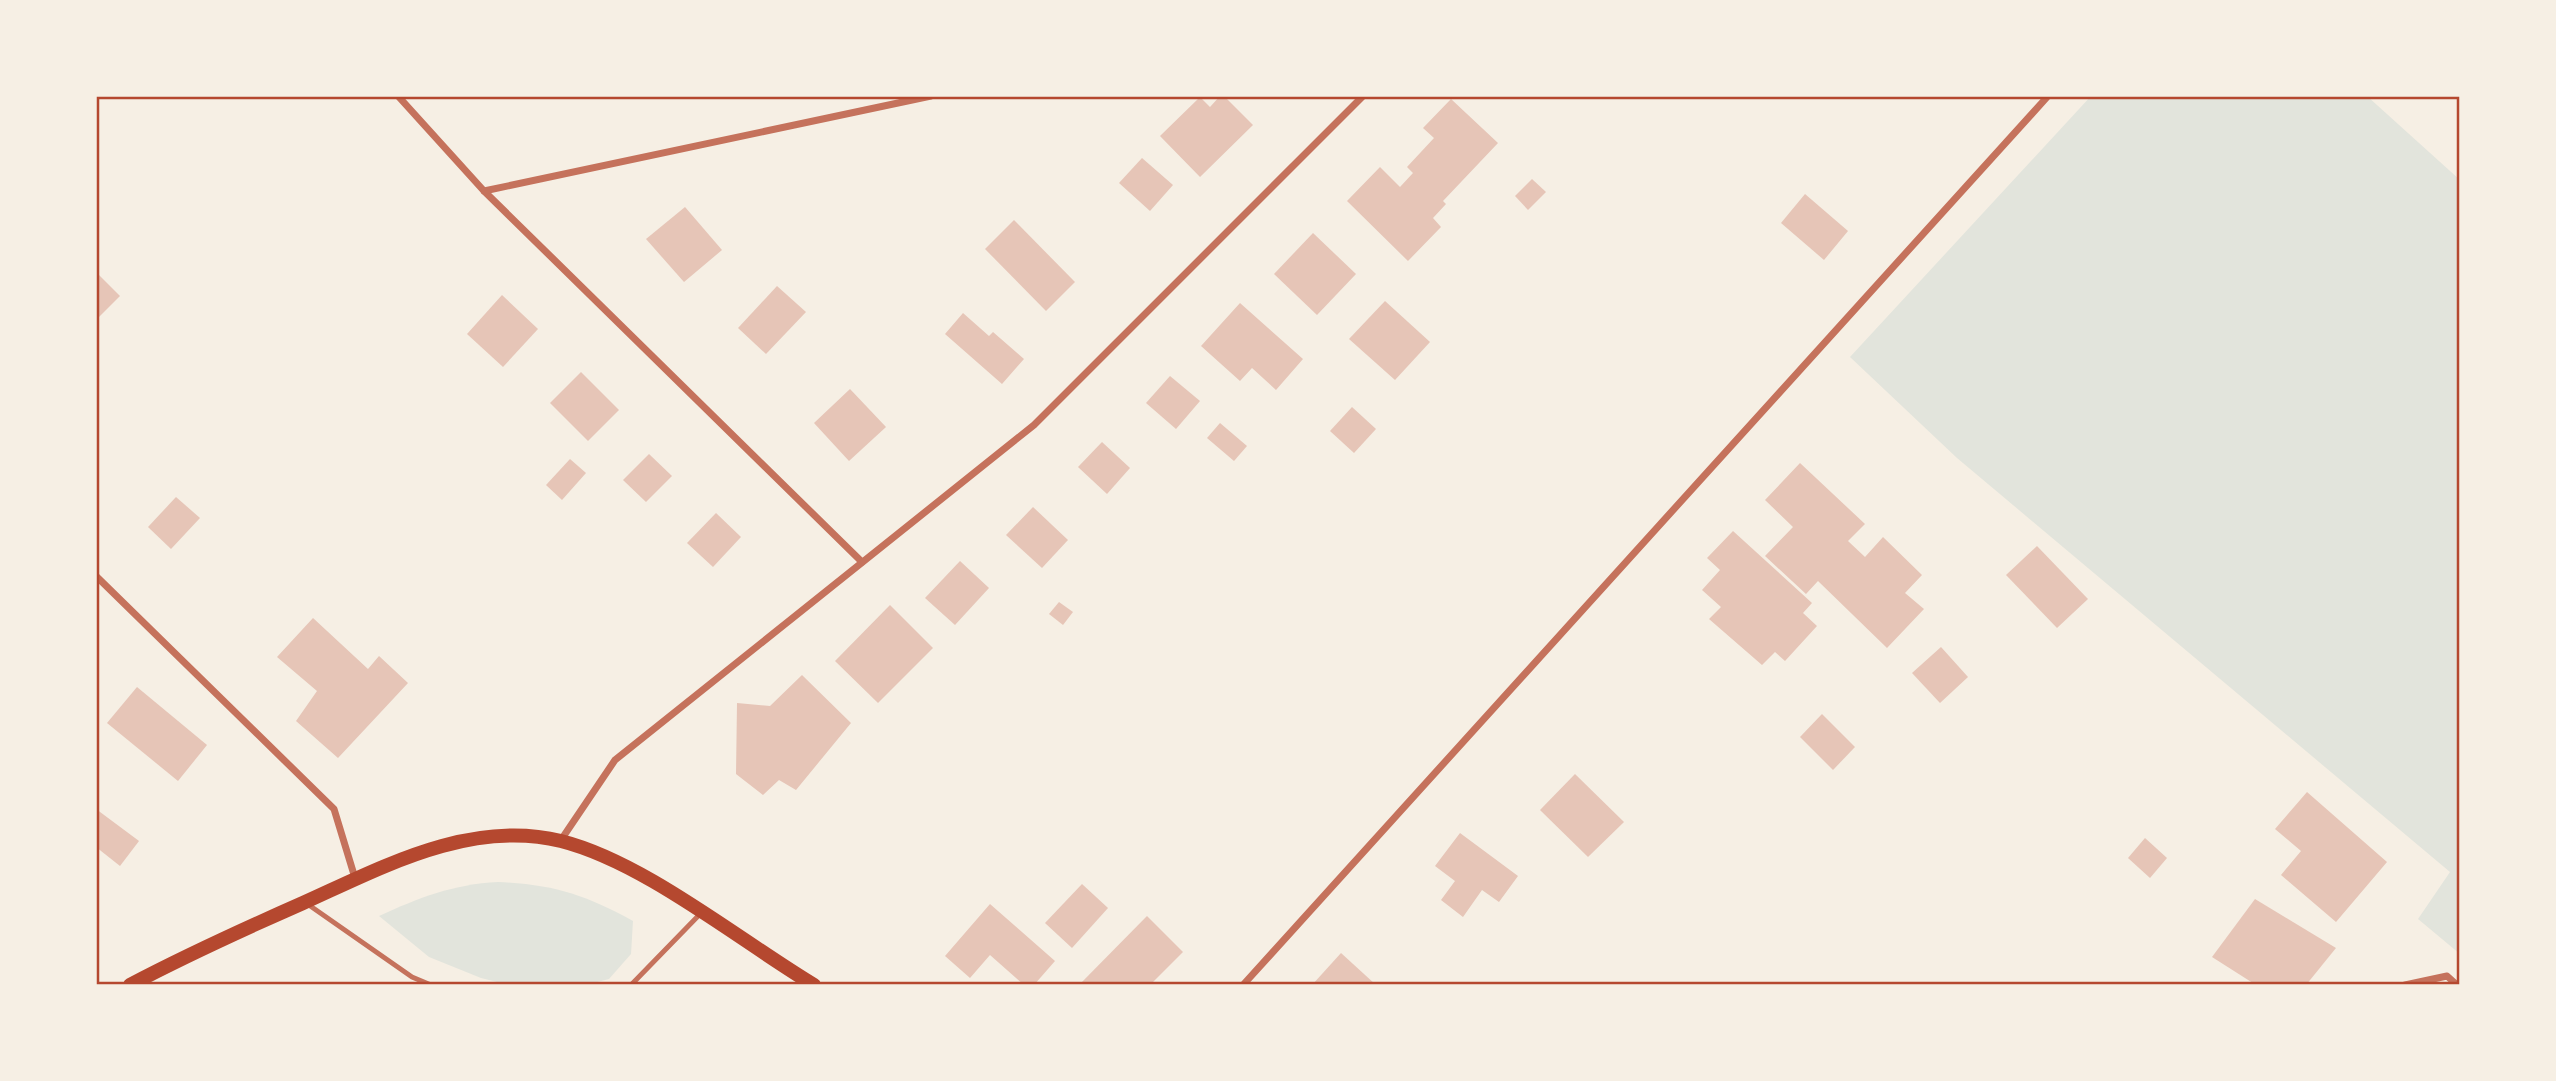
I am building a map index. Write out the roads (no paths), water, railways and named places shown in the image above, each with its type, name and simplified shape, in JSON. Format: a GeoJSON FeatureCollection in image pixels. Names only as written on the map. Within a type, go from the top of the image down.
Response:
{"type":"FeatureCollection","features":[{"type":"Feature","properties":{"kind":"main road"},"geometry":{"type":"LineString","coordinates":[[130,985],[210,943],[355,878],[424,851],[478,837],[523,836],[561,841],[635,874],[702,912],[803,982]]}},
{"type":"Feature","properties":{"kind":"street"},"geometry":{"type":"LineString","coordinates":[[398,96],[484,191],[862,562]]}},
{"type":"Feature","properties":{"kind":"street"},"geometry":{"type":"LineString","coordinates":[[484,191],[931,96]]}},
{"type":"Feature","properties":{"kind":"street"},"geometry":{"type":"LineString","coordinates":[[561,841],[615,760],[1034,425],[1363,96]]}},
{"type":"Feature","properties":{"kind":"street"},"geometry":{"type":"LineString","coordinates":[[1243,985],[2049,96]]}},
{"type":"Feature","properties":{"kind":"street"},"geometry":{"type":"LineString","coordinates":[[96,576],[334,809],[355,878]]}},
{"type":"Feature","properties":{"kind":"street"},"geometry":{"type":"LineString","coordinates":[[2405,985],[2447,976],[2458,985]]}},
{"type":"Feature","properties":{"kind":"lane"},"geometry":{"type":"LineString","coordinates":[[305,902],[412,977],[432,985]]}},
{"type":"Feature","properties":{"kind":"lane"},"geometry":{"type":"LineString","coordinates":[[631,985],[702,912]]}}]}
